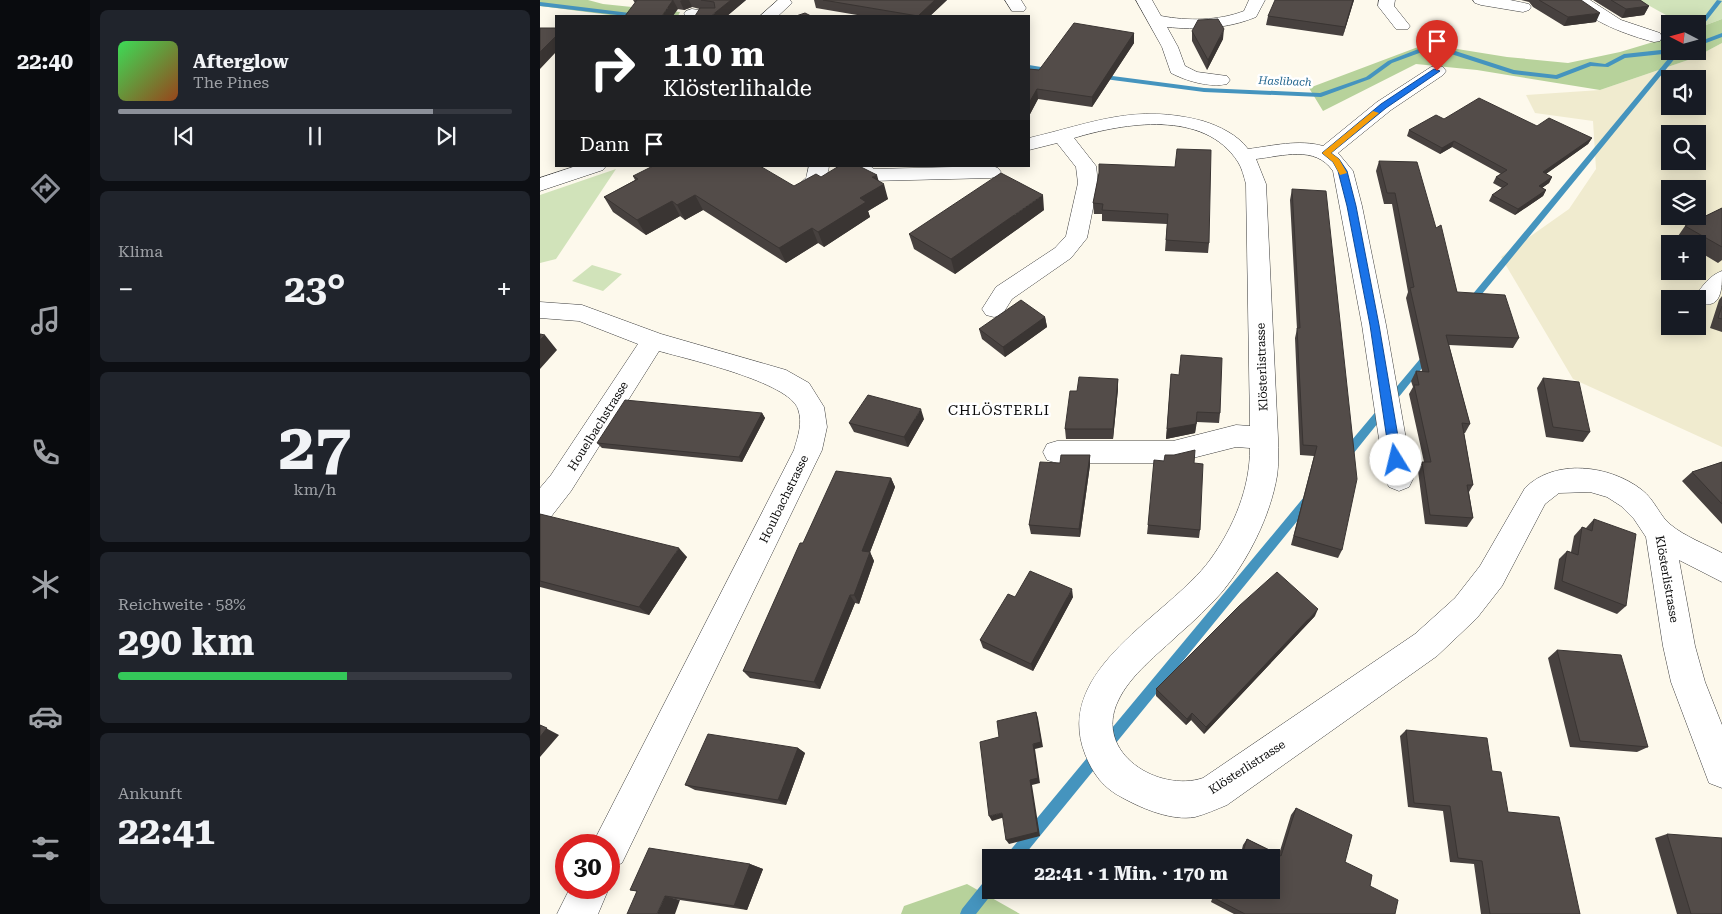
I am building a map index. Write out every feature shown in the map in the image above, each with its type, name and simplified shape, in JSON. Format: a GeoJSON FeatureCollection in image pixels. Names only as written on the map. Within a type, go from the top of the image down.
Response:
{"type":"FeatureCollection","features":[{"type":"Feature","properties":{"kind":"street"},"geometry":{"type":"LineString","coordinates":[[1144,0],[1170,47],[1177,69],[1186,75],[1221,80]]}},
{"type":"Feature","properties":{"kind":"street"},"geometry":{"type":"LineString","coordinates":[[1155,20],[1186,24],[1236,19],[1250,14],[1257,0]]}},
{"type":"Feature","properties":{"kind":"street"},"geometry":{"type":"LineString","coordinates":[[1387,0],[1386,6],[1402,26]]}},
{"type":"Feature","properties":{"kind":"street"},"geometry":{"type":"LineString","coordinates":[[1481,0],[1523,7]]}},
{"type":"Feature","properties":{"kind":"street"},"geometry":{"type":"LineString","coordinates":[[1580,0],[1607,20],[1632,32],[1654,37]]}},
{"type":"Feature","properties":{"kind":"street"},"geometry":{"type":"LineString","coordinates":[[769,15],[784,3]]}},
{"type":"Feature","properties":{"kind":"street"},"geometry":{"type":"LineString","coordinates":[[693,12],[706,15]]}},
{"type":"Feature","properties":{"kind":"street"},"geometry":{"type":"LineString","coordinates":[[1326,153],[1384,106],[1437,71]]}},
{"type":"Feature","properties":{"kind":"street","name":"Klösterlistrasse"},"geometry":{"type":"LineString","coordinates":[[1030,144],[1122,120],[1150,118],[1183,122],[1209,129],[1226,138],[1244,154],[1255,177],[1258,206],[1264,438],[1262,479],[1248,520],[1228,556],[1200,594],[1161,628],[1120,670],[1103,696],[1097,710],[1097,738],[1110,767],[1128,782],[1160,795],[1193,799],[1214,792],[1426,644],[1466,608],[1491,576],[1535,496],[1545,486],[1556,481],[1590,480],[1617,489],[1631,498],[1644,510],[1660,534],[1679,646],[1688,682],[1722,770]]}},
{"type":"Feature","properties":{"kind":"street"},"geometry":{"type":"LineString","coordinates":[[994,309],[1004,293],[1063,253],[1076,238],[1088,183],[1086,166],[1062,136]]}},
{"type":"Feature","properties":{"kind":"street"},"geometry":{"type":"LineString","coordinates":[[1244,154],[1312,149],[1326,153],[1336,161],[1343,171],[1374,325],[1399,479]]}},
{"type":"Feature","properties":{"kind":"street"},"geometry":{"type":"LineString","coordinates":[[540,185],[593,167]]}},
{"type":"Feature","properties":{"kind":"street"},"geometry":{"type":"LineString","coordinates":[[800,192],[815,182],[818,177],[819,167]]}},
{"type":"Feature","properties":{"kind":"street"},"geometry":{"type":"LineString","coordinates":[[857,167],[870,175],[991,172]]}},
{"type":"Feature","properties":{"kind":"street"},"geometry":{"type":"LineString","coordinates":[[1707,297],[1722,279]]}},
{"type":"Feature","properties":{"kind":"street","name":"Houlbachstrasse"},"geometry":{"type":"LineString","coordinates":[[540,310],[582,313],[653,340],[777,377],[800,390],[812,407],[814,427],[808,450],[617,834]]}},
{"type":"Feature","properties":{"kind":"street","name":"Houelbachstrasse"},"geometry":{"type":"LineString","coordinates":[[540,509],[561,483],[653,340]]}},
{"type":"Feature","properties":{"kind":"street"},"geometry":{"type":"LineString","coordinates":[[1057,452],[1173,452],[1236,436],[1264,438]]}},
{"type":"Feature","properties":{"kind":"street"},"geometry":{"type":"LineString","coordinates":[[1660,534],[1722,568]]}},
{"type":"Feature","properties":{"kind":"street"},"geometry":{"type":"LineString","coordinates":[[577,914],[584,899]]}},
{"type":"Feature","properties":{"kind":"shaded area"},"geometry":{"type":"Polygon","coordinates":[[[1722,43],[1722,447],[1573,379],[1501,257],[1569,209],[1596,169],[1593,121],[1535,113],[1526,95],[1600,90],[1688,60],[1706,60],[1706,52],[1722,43]]]}},
{"type":"Feature","properties":{"kind":"green space"},"geometry":{"type":"Polygon","coordinates":[[[540,0],[588,0],[603,4],[680,12],[678,15],[610,15],[540,6],[540,0]]]}},
{"type":"Feature","properties":{"kind":"green space"},"geometry":{"type":"Polygon","coordinates":[[[1639,0],[1722,0],[1722,19],[1706,25],[1706,15],[1666,15],[1639,0]]]}},
{"type":"Feature","properties":{"kind":"green space"},"geometry":{"type":"Polygon","coordinates":[[[1722,19],[1722,43],[1706,52],[1706,25],[1722,19]]]}},
{"type":"Feature","properties":{"kind":"green space"},"geometry":{"type":"Polygon","coordinates":[[[1661,40],[1661,60],[1688,60],[1600,90],[1477,70],[1416,64],[1323,111],[1309,88],[1426,44],[1507,57],[1568,63],[1620,52],[1661,40]]]}},
{"type":"Feature","properties":{"kind":"green space"},"geometry":{"type":"Polygon","coordinates":[[[616,169],[556,259],[540,263],[540,195],[616,169]]]}},
{"type":"Feature","properties":{"kind":"green space"},"geometry":{"type":"Polygon","coordinates":[[[592,265],[622,274],[603,291],[572,281],[592,265]]]}},
{"type":"Feature","properties":{"kind":"green space"},"geometry":{"type":"Polygon","coordinates":[[[967,884],[982,892],[982,899],[994,899],[1020,914],[901,914],[904,906],[967,884]]]}},
{"type":"Feature","properties":{"kind":"building"},"geometry":{"type":"Polygon","coordinates":[[[637,0],[673,0],[663,15],[626,15],[637,0]]]}},
{"type":"Feature","properties":{"kind":"building"},"geometry":{"type":"Polygon","coordinates":[[[701,0],[731,0],[712,15],[696,15],[700,8],[715,8],[714,2],[701,0]]]}},
{"type":"Feature","properties":{"kind":"building"},"geometry":{"type":"Polygon","coordinates":[[[823,0],[935,0],[919,15],[823,0]]]}},
{"type":"Feature","properties":{"kind":"building"},"geometry":{"type":"Polygon","coordinates":[[[1275,0],[1353,0],[1345,27],[1268,16],[1275,0]]]}},
{"type":"Feature","properties":{"kind":"building"},"geometry":{"type":"Polygon","coordinates":[[[1539,0],[1581,0],[1600,13],[1568,17],[1539,0]]]}},
{"type":"Feature","properties":{"kind":"building"},"geometry":{"type":"Polygon","coordinates":[[[1611,0],[1640,0],[1649,6],[1626,9],[1611,0]]]}},
{"type":"Feature","properties":{"kind":"building"},"geometry":{"type":"Polygon","coordinates":[[[1218,19],[1224,29],[1208,60],[1192,31],[1198,20],[1218,19]]]}},
{"type":"Feature","properties":{"kind":"building"},"geometry":{"type":"Polygon","coordinates":[[[1074,23],[1134,33],[1092,97],[1037,89],[1030,101],[1030,69],[1039,70],[1074,23]]]}},
{"type":"Feature","properties":{"kind":"building"},"geometry":{"type":"Polygon","coordinates":[[[540,28],[555,28],[555,37],[540,52],[540,28]]]}},
{"type":"Feature","properties":{"kind":"building"},"geometry":{"type":"Polygon","coordinates":[[[1479,98],[1537,126],[1549,118],[1592,138],[1543,172],[1552,177],[1539,186],[1546,190],[1518,209],[1492,195],[1508,184],[1496,177],[1507,170],[1454,141],[1442,148],[1409,130],[1436,115],[1444,119],[1479,98]]]}},
{"type":"Feature","properties":{"kind":"building"},"geometry":{"type":"Polygon","coordinates":[[[1177,149],[1211,150],[1209,243],[1166,240],[1168,214],[1102,210],[1103,204],[1093,203],[1099,164],[1175,167],[1177,149]]]}},
{"type":"Feature","properties":{"kind":"building"},"geometry":{"type":"Polygon","coordinates":[[[1379,161],[1417,162],[1436,228],[1441,225],[1457,292],[1505,295],[1519,338],[1446,335],[1470,424],[1462,423],[1473,485],[1467,485],[1473,518],[1430,515],[1422,462],[1431,462],[1414,385],[1419,385],[1416,371],[1429,372],[1410,288],[1414,287],[1395,193],[1387,193],[1379,161]]]}},
{"type":"Feature","properties":{"kind":"building"},"geometry":{"type":"Polygon","coordinates":[[[651,167],[762,167],[794,186],[816,174],[821,177],[837,167],[861,167],[877,175],[872,177],[884,184],[860,198],[866,202],[818,232],[812,228],[779,248],[695,195],[677,205],[672,201],[637,220],[604,197],[638,179],[633,176],[651,167]]]}},
{"type":"Feature","properties":{"kind":"building"},"geometry":{"type":"Polygon","coordinates":[[[1001,173],[1043,195],[951,259],[909,234],[1001,173]]]}},
{"type":"Feature","properties":{"kind":"building"},"geometry":{"type":"Polygon","coordinates":[[[1292,189],[1326,191],[1357,479],[1342,550],[1294,536],[1317,446],[1303,445],[1297,328],[1300,328],[1292,189]]]}},
{"type":"Feature","properties":{"kind":"building"},"geometry":{"type":"Polygon","coordinates":[[[1722,208],[1722,247],[1706,238],[1706,235],[1701,235],[1685,226],[1706,225],[1706,216],[1722,208]]]}},
{"type":"Feature","properties":{"kind":"building"},"geometry":{"type":"Polygon","coordinates":[[[1021,300],[1045,317],[1003,347],[979,329],[1021,300]]]}},
{"type":"Feature","properties":{"kind":"building"},"geometry":{"type":"Polygon","coordinates":[[[1722,306],[1722,319],[1718,318],[1722,306]]]}},
{"type":"Feature","properties":{"kind":"building"},"geometry":{"type":"Polygon","coordinates":[[[1181,355],[1222,358],[1220,413],[1197,412],[1196,424],[1167,429],[1171,374],[1179,375],[1181,355]]]}},
{"type":"Feature","properties":{"kind":"building"},"geometry":{"type":"Polygon","coordinates":[[[1079,377],[1118,379],[1113,429],[1065,429],[1070,391],[1077,391],[1079,377]]]}},
{"type":"Feature","properties":{"kind":"building"},"geometry":{"type":"Polygon","coordinates":[[[1543,378],[1579,382],[1590,432],[1553,427],[1543,378]]]}},
{"type":"Feature","properties":{"kind":"building"},"geometry":{"type":"Polygon","coordinates":[[[868,395],[921,409],[904,437],[849,423],[868,395]]]}},
{"type":"Feature","properties":{"kind":"building"},"geometry":{"type":"Polygon","coordinates":[[[625,400],[762,413],[739,457],[597,443],[625,400]]]}},
{"type":"Feature","properties":{"kind":"building"},"geometry":{"type":"Polygon","coordinates":[[[1195,450],[1194,463],[1203,464],[1200,530],[1148,525],[1154,460],[1164,461],[1165,455],[1195,450]]]}},
{"type":"Feature","properties":{"kind":"building"},"geometry":{"type":"Polygon","coordinates":[[[1061,455],[1090,455],[1079,529],[1029,525],[1040,462],[1060,463],[1061,455]]]}},
{"type":"Feature","properties":{"kind":"building"},"geometry":{"type":"Polygon","coordinates":[[[1722,462],[1722,504],[1692,472],[1722,462]]]}},
{"type":"Feature","properties":{"kind":"building"},"geometry":{"type":"Polygon","coordinates":[[[836,471],[891,478],[862,551],[870,552],[854,595],[850,595],[814,682],[743,671],[800,543],[803,543],[836,471]]]}},
{"type":"Feature","properties":{"kind":"building"},"geometry":{"type":"Polygon","coordinates":[[[540,514],[679,548],[639,607],[540,581],[540,514]]]}},
{"type":"Feature","properties":{"kind":"building"},"geometry":{"type":"Polygon","coordinates":[[[1594,519],[1636,534],[1626,606],[1562,581],[1567,551],[1578,555],[1582,527],[1592,531],[1594,519]]]}},
{"type":"Feature","properties":{"kind":"building"},"geometry":{"type":"Polygon","coordinates":[[[1030,571],[1072,589],[1031,664],[980,640],[1008,594],[1015,597],[1030,571]]]}},
{"type":"Feature","properties":{"kind":"building"},"geometry":{"type":"Polygon","coordinates":[[[1277,572],[1318,609],[1206,727],[1192,713],[1187,719],[1156,689],[1239,606],[1277,572]]]}},
{"type":"Feature","properties":{"kind":"building"},"geometry":{"type":"Polygon","coordinates":[[[1557,650],[1621,655],[1648,747],[1580,741],[1557,650]]]}},
{"type":"Feature","properties":{"kind":"building"},"geometry":{"type":"Polygon","coordinates":[[[1036,712],[1041,742],[1033,744],[1038,778],[1030,780],[1038,832],[1006,840],[1002,813],[989,816],[980,742],[999,737],[997,721],[1036,712]]]}},
{"type":"Feature","properties":{"kind":"building"},"geometry":{"type":"Polygon","coordinates":[[[540,725],[547,728],[540,737],[540,725]]]}},
{"type":"Feature","properties":{"kind":"building"},"geometry":{"type":"Polygon","coordinates":[[[1406,730],[1487,738],[1492,771],[1501,772],[1508,812],[1559,817],[1580,914],[1490,914],[1482,861],[1458,858],[1450,806],[1414,803],[1406,730]]]}},
{"type":"Feature","properties":{"kind":"building"},"geometry":{"type":"Polygon","coordinates":[[[708,734],[798,748],[778,800],[685,785],[708,734]]]}},
{"type":"Feature","properties":{"kind":"building"},"geometry":{"type":"Polygon","coordinates":[[[1296,808],[1352,835],[1345,862],[1372,875],[1370,886],[1398,900],[1395,914],[1245,914],[1216,899],[1280,899],[1281,856],[1296,808]]]}},
{"type":"Feature","properties":{"kind":"building"},"geometry":{"type":"Polygon","coordinates":[[[1667,834],[1722,838],[1722,914],[1691,914],[1667,834]]]}},
{"type":"Feature","properties":{"kind":"building"},"geometry":{"type":"Polygon","coordinates":[[[1247,839],[1267,849],[1244,849],[1247,839]]]}},
{"type":"Feature","properties":{"kind":"building"},"geometry":{"type":"Polygon","coordinates":[[[649,848],[750,864],[734,906],[665,896],[657,914],[627,914],[637,891],[630,890],[649,848]]]}},
{"type":"Feature","properties":{"kind":"waterway"},"geometry":{"type":"LineString","coordinates":[[1706,18],[1720,0]]}},
{"type":"Feature","properties":{"kind":"waterway","name":"Haslibach"},"geometry":{"type":"LineString","coordinates":[[540,4],[630,15]]}},
{"type":"Feature","properties":{"kind":"waterway","name":"Haslibach"},"geometry":{"type":"LineString","coordinates":[[1706,41],[1722,35]]}},
{"type":"Feature","properties":{"kind":"waterway","name":"Haslibach"},"geometry":{"type":"LineString","coordinates":[[1097,76],[1204,90],[1321,95],[1368,78],[1390,62],[1421,50],[1446,50],[1513,72],[1557,77],[1590,64],[1606,66],[1624,56],[1661,52]]}},
{"type":"Feature","properties":{"kind":"waterway"},"geometry":{"type":"LineString","coordinates":[[1470,303],[1671,60]]}},
{"type":"Feature","properties":{"kind":"waterway","name":"Haslibach"},"geometry":{"type":"LineString","coordinates":[[1030,67],[1053,71]]}},
{"type":"Feature","properties":{"kind":"waterway"},"geometry":{"type":"LineString","coordinates":[[1345,456],[1428,355]]}},
{"type":"Feature","properties":{"kind":"waterway"},"geometry":{"type":"LineString","coordinates":[[1020,849],[1308,500]]}},
{"type":"Feature","properties":{"kind":"waterway"},"geometry":{"type":"LineString","coordinates":[[967,914],[982,895]]}},
{"type":"Feature","properties":{"kind":"slow traffic"},"geometry":{"type":"LineString","coordinates":[[1343,173],[1336,161],[1326,153],[1375,113]]}},
{"type":"Feature","properties":{"kind":"district","name":"CHLÖSTERLI"},"geometry":{"type":"Point","coordinates":[999,410]}},
{"type":"Feature","properties":{"kind":"route"},"geometry":{"type":"LineString","coordinates":[[1396,460],[1362,257],[1351,206],[1343,171],[1336,161],[1326,153],[1384,106],[1437,71]]}}]}
